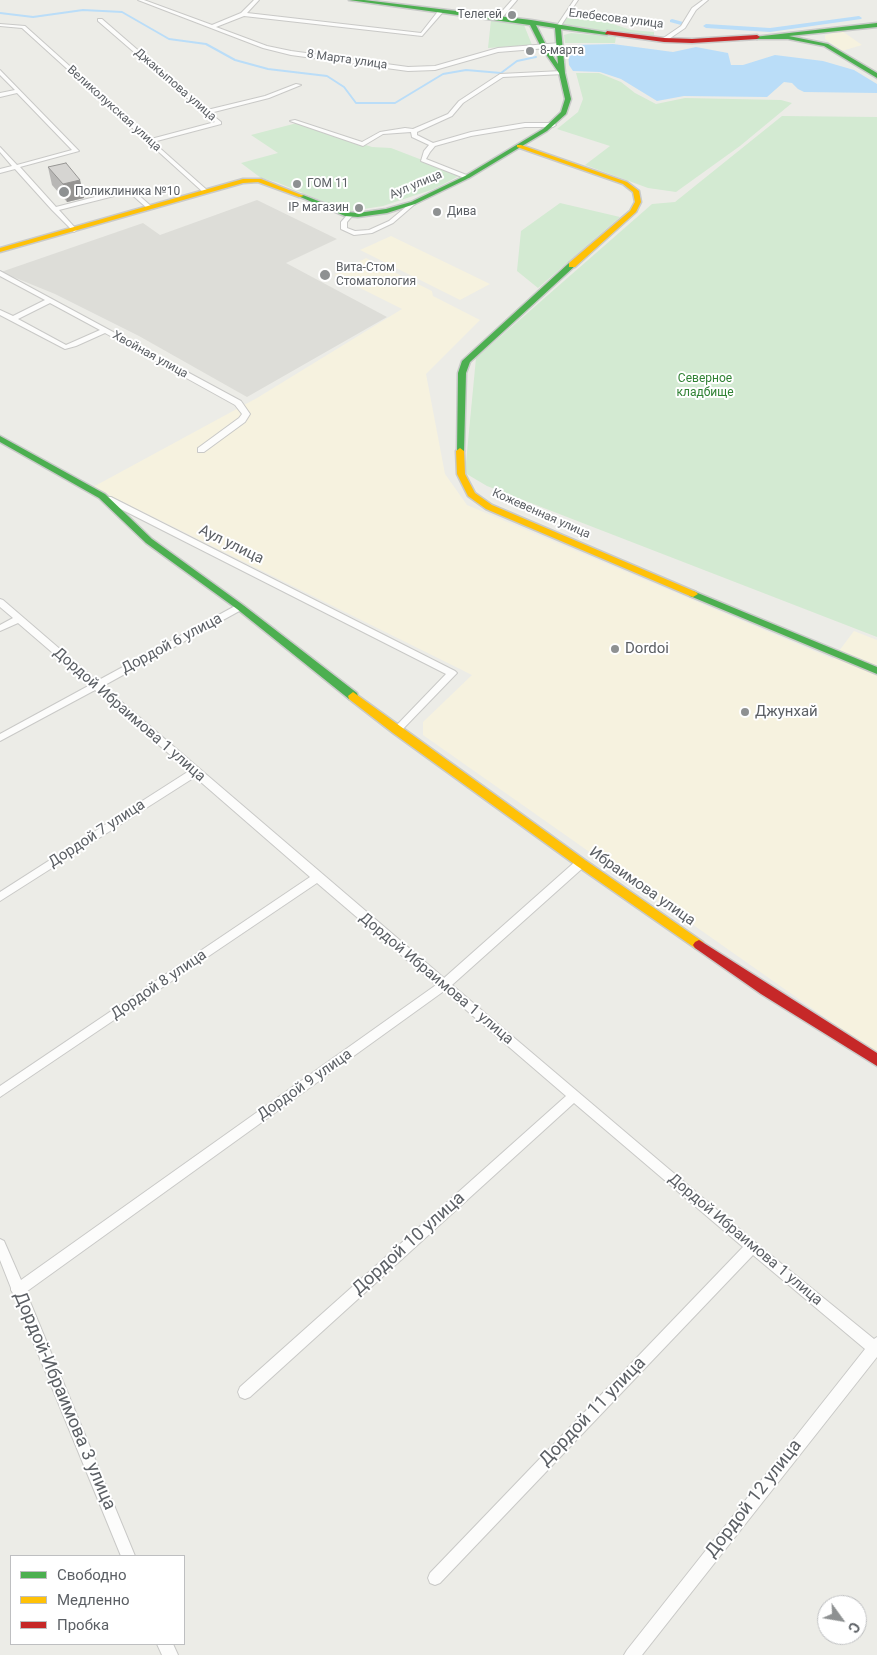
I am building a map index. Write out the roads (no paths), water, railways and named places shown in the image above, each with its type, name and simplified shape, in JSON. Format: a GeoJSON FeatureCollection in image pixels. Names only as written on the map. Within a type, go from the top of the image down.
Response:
{"type":"FeatureCollection","features":[{"type":"Feature","properties":{"kind":"main road","name":"Елебесова улица"},"geometry":{"type":"LineString","coordinates":[[352,0],[664,40],[692,41],[758,37]]}},
{"type":"Feature","properties":{"kind":"main road"},"geometry":{"type":"LineString","coordinates":[[531,22],[544,47],[562,73]]}},
{"type":"Feature","properties":{"kind":"main road"},"geometry":{"type":"LineString","coordinates":[[758,37],[877,25]]}},
{"type":"Feature","properties":{"kind":"main road"},"geometry":{"type":"LineString","coordinates":[[558,26],[562,73]]}},
{"type":"Feature","properties":{"kind":"main road"},"geometry":{"type":"LineString","coordinates":[[838,29],[822,34],[820,39],[826,45],[877,76]]}},
{"type":"Feature","properties":{"kind":"main road"},"geometry":{"type":"LineString","coordinates":[[758,37],[788,37],[826,45]]}},
{"type":"Feature","properties":{"kind":"main road","name":"Аул улица"},"geometry":{"type":"LineString","coordinates":[[0,250],[236,182],[259,180],[339,213],[350,215],[387,211],[414,203],[467,177],[553,125],[564,113],[568,99],[562,73]]}},
{"type":"Feature","properties":{"kind":"main road","name":"Кожевенная улица"},"geometry":{"type":"LineString","coordinates":[[519,146],[625,183],[636,191],[638,202],[633,212],[504,325],[466,361],[462,373],[460,462],[461,474],[471,494],[489,507],[877,671]]}},
{"type":"Feature","properties":{"kind":"main road","name":"Аул улица"},"geometry":{"type":"LineString","coordinates":[[0,439],[102,496]]}},
{"type":"Feature","properties":{"kind":"main road","name":"Ибраимова улица"},"geometry":{"type":"LineString","coordinates":[[102,496],[148,541],[240,607],[397,730],[580,863],[765,990],[877,1060]]}},
{"type":"Feature","properties":{"kind":"street","name":"8 Марта улица"},"geometry":{"type":"LineString","coordinates":[[140,0],[265,47],[291,53],[422,70],[456,64],[498,50],[560,45]]}},
{"type":"Feature","properties":{"kind":"street"},"geometry":{"type":"LineString","coordinates":[[212,27],[243,14],[256,0]]}},
{"type":"Feature","properties":{"kind":"street"},"geometry":{"type":"LineString","coordinates":[[499,18],[515,0]]}},
{"type":"Feature","properties":{"kind":"street"},"geometry":{"type":"LineString","coordinates":[[558,26],[576,0]]}},
{"type":"Feature","properties":{"kind":"street"},"geometry":{"type":"LineString","coordinates":[[664,40],[683,27],[696,4],[706,0]]}},
{"type":"Feature","properties":{"kind":"street"},"geometry":{"type":"LineString","coordinates":[[243,14],[422,35],[441,11]]}},
{"type":"Feature","properties":{"kind":"street","name":"Джакыпова улица"},"geometry":{"type":"LineString","coordinates":[[100,20],[219,123],[149,141]]}},
{"type":"Feature","properties":{"kind":"street","name":"Великолукская улица"},"geometry":{"type":"LineString","coordinates":[[0,25],[23,27],[205,192]]}},
{"type":"Feature","properties":{"kind":"street"},"geometry":{"type":"LineString","coordinates":[[0,72],[76,151],[0,171]]}},
{"type":"Feature","properties":{"kind":"street"},"geometry":{"type":"LineString","coordinates":[[293,121],[363,144],[382,133],[405,130],[414,131],[450,114],[461,102],[502,75],[562,73]]}},
{"type":"Feature","properties":{"kind":"street"},"geometry":{"type":"LineString","coordinates":[[206,112],[267,97],[298,85]]}},
{"type":"Feature","properties":{"kind":"street"},"geometry":{"type":"LineString","coordinates":[[0,95],[18,91]]}},
{"type":"Feature","properties":{"kind":"street"},"geometry":{"type":"LineString","coordinates":[[414,131],[414,136],[433,146],[471,134],[525,125],[553,125]]}},
{"type":"Feature","properties":{"kind":"street","name":"Аул улица"},"geometry":{"type":"LineString","coordinates":[[433,146],[427,151],[423,160],[467,177]]}},
{"type":"Feature","properties":{"kind":"street"},"geometry":{"type":"LineString","coordinates":[[0,149],[74,230]]}},
{"type":"Feature","properties":{"kind":"street"},"geometry":{"type":"LineString","coordinates":[[54,209],[126,191],[132,192],[150,208]]}},
{"type":"Feature","properties":{"kind":"street"},"geometry":{"type":"LineString","coordinates":[[350,215],[344,222],[344,229],[354,233],[370,232],[391,222],[414,203]]}},
{"type":"Feature","properties":{"kind":"street","name":"Хвойная улица"},"geometry":{"type":"LineString","coordinates":[[0,273],[238,403],[246,414],[242,420],[201,450]]}},
{"type":"Feature","properties":{"kind":"street"},"geometry":{"type":"LineString","coordinates":[[0,284],[10,280]]}},
{"type":"Feature","properties":{"kind":"street"},"geometry":{"type":"LineString","coordinates":[[13,319],[51,300]]}},
{"type":"Feature","properties":{"kind":"street"},"geometry":{"type":"LineString","coordinates":[[0,312],[65,347],[74,345],[106,330]]}},
{"type":"Feature","properties":{"kind":"street","name":"Аул улица"},"geometry":{"type":"LineString","coordinates":[[102,496],[452,673],[397,730]]}},
{"type":"Feature","properties":{"kind":"street","name":"Дордой Ибраимова 1 улица"},"geometry":{"type":"LineString","coordinates":[[0,602],[318,878],[574,1096],[752,1247],[876,1347]]}},
{"type":"Feature","properties":{"kind":"street","name":"Дордой 6 улица"},"geometry":{"type":"LineString","coordinates":[[0,738],[240,607]]}},
{"type":"Feature","properties":{"kind":"street"},"geometry":{"type":"LineString","coordinates":[[0,628],[18,619]]}},
{"type":"Feature","properties":{"kind":"street","name":"Дордой 7 улица"},"geometry":{"type":"LineString","coordinates":[[0,897],[195,772]]}},
{"type":"Feature","properties":{"kind":"street","name":"Дордой 9 улица"},"geometry":{"type":"LineString","coordinates":[[17,1290],[444,985],[580,863]]}},
{"type":"Feature","properties":{"kind":"street","name":"Дордой 8 улица"},"geometry":{"type":"LineString","coordinates":[[0,1092],[318,878]]}},
{"type":"Feature","properties":{"kind":"street","name":"Дордой 10 улица"},"geometry":{"type":"LineString","coordinates":[[245,1392],[574,1096]]}},
{"type":"Feature","properties":{"kind":"street","name":"Дордой-Ибраимова 3 улица"},"geometry":{"type":"LineString","coordinates":[[0,1245],[128,1555]]}},
{"type":"Feature","properties":{"kind":"street","name":"Дордой 11 улица"},"geometry":{"type":"LineString","coordinates":[[435,1578],[752,1247]]}},
{"type":"Feature","properties":{"kind":"street","name":"Дордой 12 улица"},"geometry":{"type":"LineString","coordinates":[[632,1655],[876,1347]]}},
{"type":"Feature","properties":{"kind":"water"},"geometry":{"type":"Polygon","coordinates":[[[613,44],[673,52],[696,47],[728,53],[731,65],[743,65],[775,55],[823,61],[854,70],[877,84],[877,93],[804,92],[792,83],[784,82],[767,97],[684,96],[657,101],[621,79],[600,72],[573,71],[569,65],[568,53],[574,45],[613,44]]]}},
{"type":"Feature","properties":{"kind":"waterway"},"geometry":{"type":"LineString","coordinates":[[0,13],[33,17],[83,10],[122,12],[169,39],[206,44],[235,60],[268,69],[327,76],[344,87],[356,103],[395,103],[443,74],[466,70],[501,73],[517,61],[536,57]]}},
{"type":"Feature","properties":{"kind":"waterway"},"geometry":{"type":"LineString","coordinates":[[706,26],[770,30],[859,18]]}},
{"type":"Feature","properties":{"kind":"waterway"},"geometry":{"type":"LineString","coordinates":[[672,21],[681,23]]}},
{"type":"Feature","properties":{"kind":"place","name":"Телегей"},"geometry":{"type":"Point","coordinates":[512,15]}},
{"type":"Feature","properties":{"kind":"place","name":"8-марта"},"geometry":{"type":"Point","coordinates":[530,51]}},
{"type":"Feature","properties":{"kind":"place","name":"ГОМ 11"},"geometry":{"type":"Point","coordinates":[297,184]}},
{"type":"Feature","properties":{"kind":"place","name":"Поликлиника №10"},"geometry":{"type":"Point","coordinates":[64,192]}},
{"type":"Feature","properties":{"kind":"place","name":"IP магазин"},"geometry":{"type":"Point","coordinates":[359,208]}},
{"type":"Feature","properties":{"kind":"place","name":"Дива"},"geometry":{"type":"Point","coordinates":[437,212]}},
{"type":"Feature","properties":{"kind":"place","name":"Вита-Стом Стоматология"},"geometry":{"type":"Point","coordinates":[325,275]}},
{"type":"Feature","properties":{"kind":"place","name":"Dordoi"},"geometry":{"type":"Point","coordinates":[615,649]}},
{"type":"Feature","properties":{"kind":"place","name":"Джунхай"},"geometry":{"type":"Point","coordinates":[745,712]}},
{"type":"Feature","properties":{"kind":"park label","name":"Северное кладбище"},"geometry":{"type":"Point","coordinates":[705,386]}}]}
